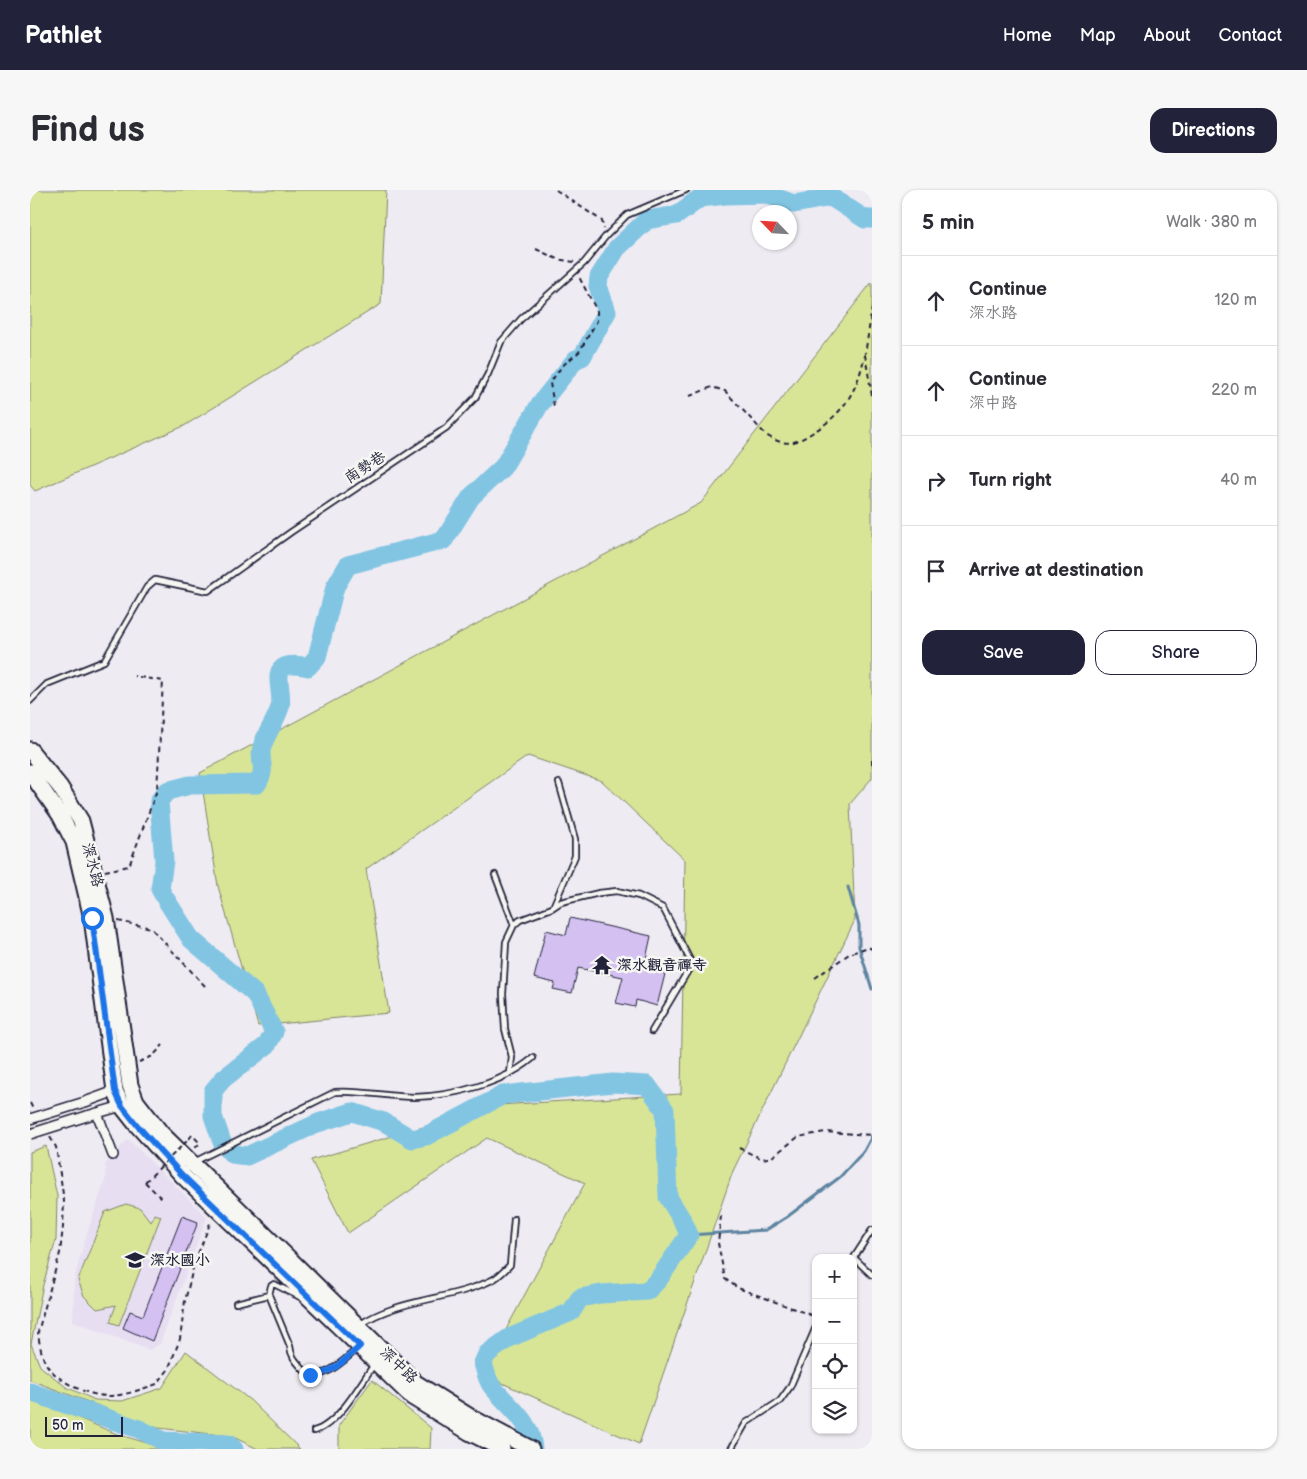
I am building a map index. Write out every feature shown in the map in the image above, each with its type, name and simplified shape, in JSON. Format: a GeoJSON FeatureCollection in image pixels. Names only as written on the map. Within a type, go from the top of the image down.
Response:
{"type":"FeatureCollection","features":[{"type":"Feature","properties":{"kind":"main road","name":"深水路"},"geometry":{"type":"LineString","coordinates":[[30,750],[60,787],[81,821],[96,873],[106,918],[130,1085]]}},
{"type":"Feature","properties":{"kind":"main road","name":"深水路"},"geometry":{"type":"LineString","coordinates":[[30,772],[60,815],[74,842],[92,918],[115,1091],[129,1104]]}},
{"type":"Feature","properties":{"kind":"main road","name":"深中路"},"geometry":{"type":"LineString","coordinates":[[130,1085],[129,1104],[189,1163],[356,1336],[376,1362],[412,1397],[470,1425]]}},
{"type":"Feature","properties":{"kind":"main road","name":"深中路"},"geometry":{"type":"LineString","coordinates":[[189,1163],[217,1208],[321,1307],[470,1425]]}},
{"type":"Feature","properties":{"kind":"main road"},"geometry":{"type":"LineString","coordinates":[[470,1425],[502,1449]]}},
{"type":"Feature","properties":{"kind":"main road"},"geometry":{"type":"LineString","coordinates":[[470,1425],[531,1449]]}},
{"type":"Feature","properties":{"kind":"street"},"geometry":{"type":"LineString","coordinates":[[32,1114],[85,1102],[130,1085]]}},
{"type":"Feature","properties":{"kind":"street"},"geometry":{"type":"LineString","coordinates":[[30,1134],[129,1104]]}},
{"type":"Feature","properties":{"kind":"street"},"geometry":{"type":"LineString","coordinates":[[97,1113],[113,1155]]}},
{"type":"Feature","properties":{"kind":"lane","name":"南勢巷"},"geometry":{"type":"LineString","coordinates":[[30,701],[47,684],[104,661],[147,587],[155,580],[208,591],[291,532],[446,428],[475,398],[488,374],[501,342],[521,319],[584,263],[606,236],[627,216],[686,190]]}},
{"type":"Feature","properties":{"kind":"lane"},"geometry":{"type":"LineString","coordinates":[[552,908],[575,856],[575,839],[559,783]]}},
{"type":"Feature","properties":{"kind":"lane"},"geometry":{"type":"LineString","coordinates":[[495,875],[514,925]]}},
{"type":"Feature","properties":{"kind":"lane"},"geometry":{"type":"LineString","coordinates":[[510,1073],[512,1056],[506,1029],[503,994],[506,942],[514,925],[520,920],[552,908],[561,902],[616,890],[639,896],[664,908],[690,960],[689,970],[652,1031]]}},
{"type":"Feature","properties":{"kind":"lane"},"geometry":{"type":"LineString","coordinates":[[189,1163],[335,1092],[352,1091],[375,1095],[415,1097],[478,1085],[510,1073],[533,1058]]}},
{"type":"Feature","properties":{"kind":"lane"},"geometry":{"type":"LineString","coordinates":[[321,1307],[274,1284],[271,1286],[269,1295],[290,1346],[291,1355],[310,1375],[318,1376],[339,1365],[356,1336],[375,1314],[392,1308],[439,1298],[493,1280],[510,1265],[514,1219]]}},
{"type":"Feature","properties":{"kind":"lane"},"geometry":{"type":"LineString","coordinates":[[856,1254],[872,1230]]}},
{"type":"Feature","properties":{"kind":"lane"},"geometry":{"type":"LineString","coordinates":[[857,1262],[872,1275]]}},
{"type":"Feature","properties":{"kind":"lane"},"geometry":{"type":"LineString","coordinates":[[236,1303],[269,1295]]}},
{"type":"Feature","properties":{"kind":"lane"},"geometry":{"type":"LineString","coordinates":[[731,1449],[746,1423],[780,1401],[790,1388],[812,1336]]}},
{"type":"Feature","properties":{"kind":"lane"},"geometry":{"type":"LineString","coordinates":[[314,1430],[324,1428],[338,1414],[376,1362]]}},
{"type":"Feature","properties":{"kind":"path"},"geometry":{"type":"LineString","coordinates":[[556,190],[602,221],[606,236]]}},
{"type":"Feature","properties":{"kind":"path"},"geometry":{"type":"LineString","coordinates":[[536,249],[557,259],[584,263]]}},
{"type":"Feature","properties":{"kind":"path"},"geometry":{"type":"LineString","coordinates":[[554,406],[550,383],[562,366],[579,352],[597,321],[597,311],[576,270]]}},
{"type":"Feature","properties":{"kind":"path"},"geometry":{"type":"LineString","coordinates":[[690,396],[712,387],[725,390],[766,436],[774,440],[796,443],[832,420],[848,402],[859,379],[872,308]]}},
{"type":"Feature","properties":{"kind":"path"},"geometry":{"type":"LineString","coordinates":[[865,353],[872,396]]}},
{"type":"Feature","properties":{"kind":"path"},"geometry":{"type":"LineString","coordinates":[[96,873],[130,866],[157,790],[163,681],[134,676]]}},
{"type":"Feature","properties":{"kind":"path"},"geometry":{"type":"LineString","coordinates":[[872,759],[872,766]]}},
{"type":"Feature","properties":{"kind":"path"},"geometry":{"type":"LineString","coordinates":[[106,918],[151,928],[205,986]]}},
{"type":"Feature","properties":{"kind":"path"},"geometry":{"type":"LineString","coordinates":[[814,978],[849,954],[868,947],[872,949]]}},
{"type":"Feature","properties":{"kind":"path"},"geometry":{"type":"LineString","coordinates":[[127,1067],[153,1056],[163,1045]]}},
{"type":"Feature","properties":{"kind":"path"},"geometry":{"type":"LineString","coordinates":[[30,1103],[32,1114]]}},
{"type":"Feature","properties":{"kind":"path"},"geometry":{"type":"LineString","coordinates":[[47,1132],[56,1147],[64,1201],[60,1253],[38,1332],[39,1344],[46,1363],[60,1378],[93,1394],[109,1396],[148,1387],[157,1384],[168,1370],[180,1339],[185,1301],[194,1264],[217,1208]]}},
{"type":"Feature","properties":{"kind":"path"},"geometry":{"type":"LineString","coordinates":[[739,1148],[762,1159],[772,1157],[798,1137],[825,1132],[872,1135]]}},
{"type":"Feature","properties":{"kind":"path"},"geometry":{"type":"LineString","coordinates":[[162,1199],[145,1182],[192,1135],[200,1143],[189,1163]]}},
{"type":"Feature","properties":{"kind":"path"},"geometry":{"type":"LineString","coordinates":[[721,1216],[718,1243],[725,1279],[738,1288],[812,1316]]}},
{"type":"Feature","properties":{"kind":"shaded area","name":"深水國小"},"geometry":{"type":"Polygon","coordinates":[[[128,1139],[207,1217],[160,1344],[149,1350],[73,1321],[74,1280],[85,1239],[106,1177],[105,1164],[128,1139]]]}},
{"type":"Feature","properties":{"kind":"green space"},"geometry":{"type":"Polygon","coordinates":[[[30,190],[386,190],[381,304],[184,426],[35,491],[30,485],[30,190]]]}},
{"type":"Feature","properties":{"kind":"green space"},"geometry":{"type":"Polygon","coordinates":[[[872,282],[872,778],[850,804],[855,920],[733,1171],[639,1444],[482,1374],[585,1183],[487,1138],[348,1233],[311,1160],[498,1105],[681,1094],[685,860],[602,781],[528,756],[366,869],[389,1013],[258,1026],[218,886],[200,773],[701,503],[872,282]]]}},
{"type":"Feature","properties":{"kind":"green space"},"geometry":{"type":"Polygon","coordinates":[[[46,1146],[57,1196],[56,1240],[43,1285],[31,1344],[40,1366],[66,1387],[95,1400],[122,1401],[162,1388],[186,1351],[250,1400],[300,1449],[258,1449],[231,1436],[158,1428],[30,1380],[30,1152],[46,1146]]]}},
{"type":"Feature","properties":{"kind":"green space"},"geometry":{"type":"Polygon","coordinates":[[[126,1204],[140,1208],[151,1222],[154,1214],[161,1216],[119,1325],[110,1322],[116,1305],[97,1309],[84,1296],[78,1280],[105,1212],[126,1204]]]}},
{"type":"Feature","properties":{"kind":"green space"},"geometry":{"type":"Polygon","coordinates":[[[372,1380],[431,1428],[430,1449],[339,1449],[339,1425],[372,1380]]]}},
{"type":"Feature","properties":{"kind":"green space"},"geometry":{"type":"Polygon","coordinates":[[[30,1398],[117,1434],[167,1449],[30,1449],[30,1398]]]}},
{"type":"Feature","properties":{"kind":"building","name":"深水觀音禪寺"},"geometry":{"type":"Polygon","coordinates":[[[570,918],[651,936],[644,968],[665,974],[657,1006],[636,1000],[635,1007],[616,1003],[623,977],[578,968],[572,993],[553,989],[555,983],[534,978],[546,930],[566,935],[570,918]]]}},
{"type":"Feature","properties":{"kind":"building"},"geometry":{"type":"Polygon","coordinates":[[[182,1216],[198,1222],[152,1341],[123,1328],[130,1311],[143,1316],[182,1216]]]}},
{"type":"Feature","properties":{"kind":"waterway"},"geometry":{"type":"LineString","coordinates":[[533,1449],[528,1429],[518,1414],[491,1385],[483,1363],[487,1354],[509,1338],[571,1312],[580,1298],[601,1294],[647,1291],[658,1280],[689,1235],[668,1197],[665,1110],[647,1085],[613,1083],[503,1095],[426,1136],[412,1139],[384,1122],[352,1112],[318,1123],[247,1156],[232,1154],[222,1142],[213,1116],[213,1091],[223,1079],[267,1045],[274,1032],[255,994],[191,939],[160,889],[164,861],[159,801],[167,791],[190,785],[257,784],[262,773],[262,747],[280,707],[279,676],[281,670],[285,666],[308,667],[317,657],[335,587],[348,565],[444,540],[471,497],[503,467],[540,404],[576,359],[582,357],[607,312],[598,286],[599,277],[617,248],[647,220],[677,215],[700,198],[766,194],[794,204],[831,197],[865,219],[872,219]]}},
{"type":"Feature","properties":{"kind":"waterway"},"geometry":{"type":"LineString","coordinates":[[848,887],[859,925],[859,947],[872,989]]}},
{"type":"Feature","properties":{"kind":"waterway"},"geometry":{"type":"LineString","coordinates":[[689,1235],[766,1230],[787,1217],[840,1177],[864,1151],[872,1136]]}},
{"type":"Feature","properties":{"kind":"waterway"},"geometry":{"type":"LineString","coordinates":[[30,1392],[139,1429],[163,1441],[228,1444],[234,1449]]}},
{"type":"Feature","properties":{"kind":"place","name":"深水觀音禪寺"},"geometry":{"type":"Point","coordinates":[602,965]}},
{"type":"Feature","properties":{"kind":"place","name":"深水國小"},"geometry":{"type":"Point","coordinates":[135,1260]}},
{"type":"Feature","properties":{"kind":"route"},"geometry":{"type":"LineString","coordinates":[[92,918],[115,1091],[122,1106],[182,1175],[360,1346],[339,1365],[318,1376],[310,1375]]}}]}
